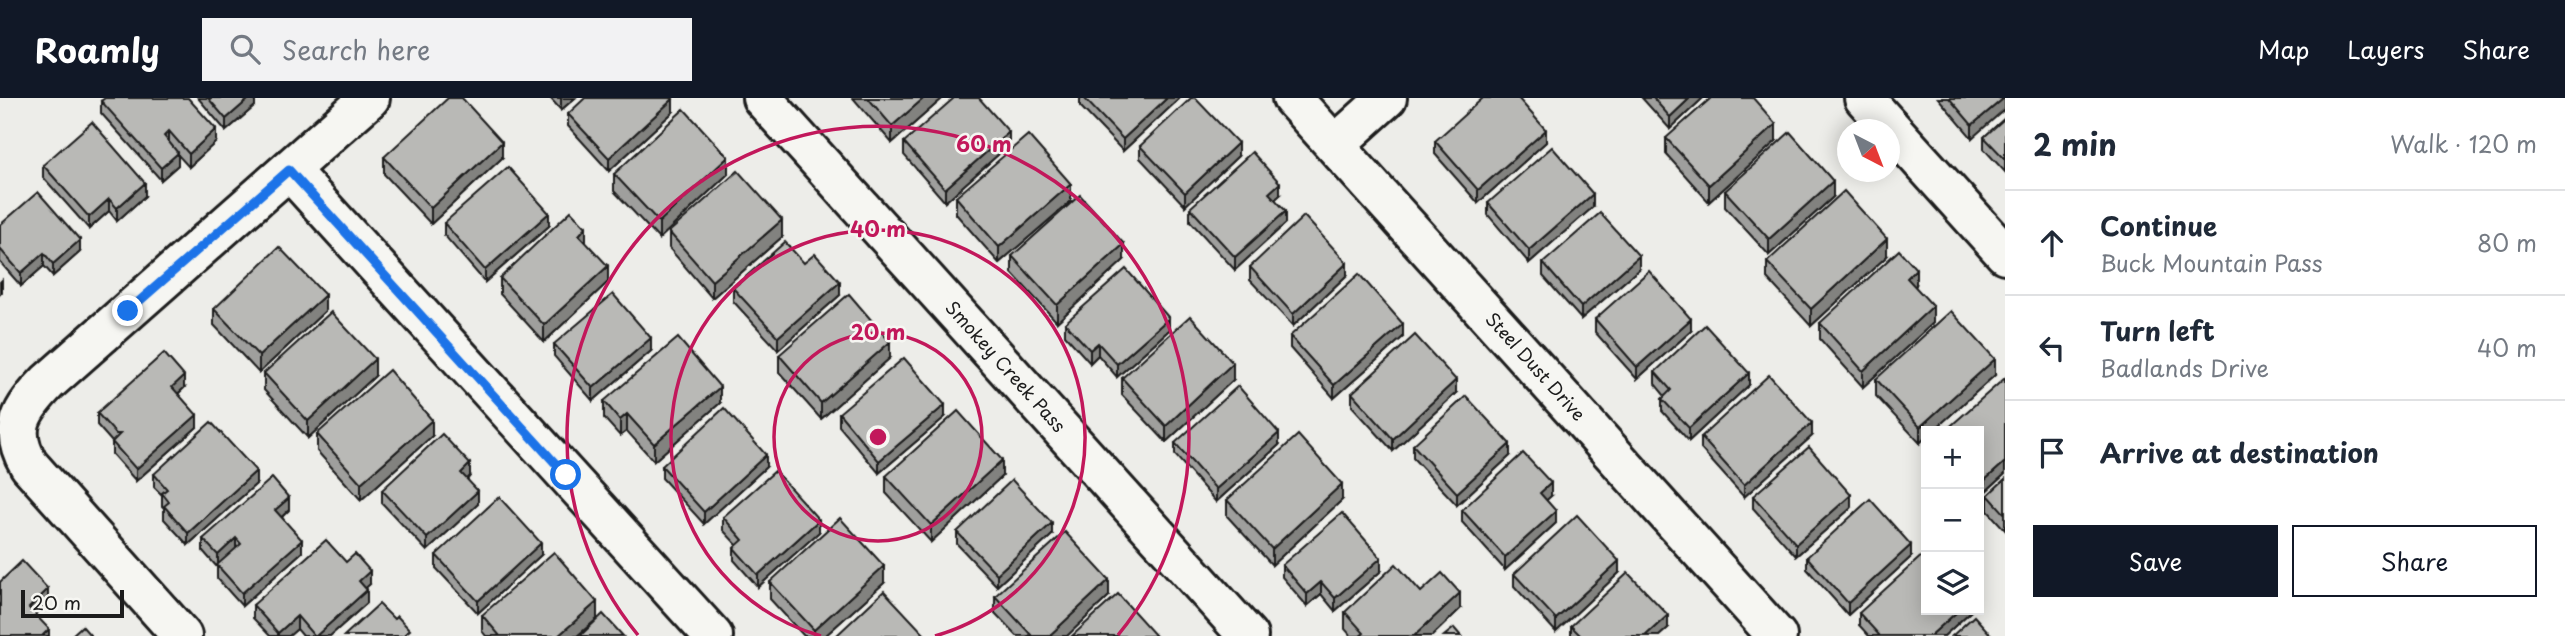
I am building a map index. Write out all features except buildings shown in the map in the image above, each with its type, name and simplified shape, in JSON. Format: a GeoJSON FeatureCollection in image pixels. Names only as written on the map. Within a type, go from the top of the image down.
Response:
{"type":"FeatureCollection","features":[{"type":"Feature","properties":{"kind":"street"},"geometry":{"type":"LineString","coordinates":[[182,636],[29,465],[19,448],[17,430],[30,401],[48,382],[370,98]]}},
{"type":"Feature","properties":{"kind":"street","name":"Smokey Creek Pass"},"geometry":{"type":"LineString","coordinates":[[762,98],[1248,636]]}},
{"type":"Feature","properties":{"kind":"street","name":"Steel Dust Drive"},"geometry":{"type":"LineString","coordinates":[[1292,98],[1770,634]]}},
{"type":"Feature","properties":{"kind":"street"},"geometry":{"type":"LineString","coordinates":[[1335,145],[1387,98]]}},
{"type":"Feature","properties":{"kind":"street"},"geometry":{"type":"LineString","coordinates":[[1864,98],[2005,254]]}},
{"type":"Feature","properties":{"kind":"street"},"geometry":{"type":"LineString","coordinates":[[289,170],[713,636]]}},
{"type":"Feature","properties":{"kind":"route"},"geometry":{"type":"LineString","coordinates":[[128,311],[289,170],[566,475]]}}]}
